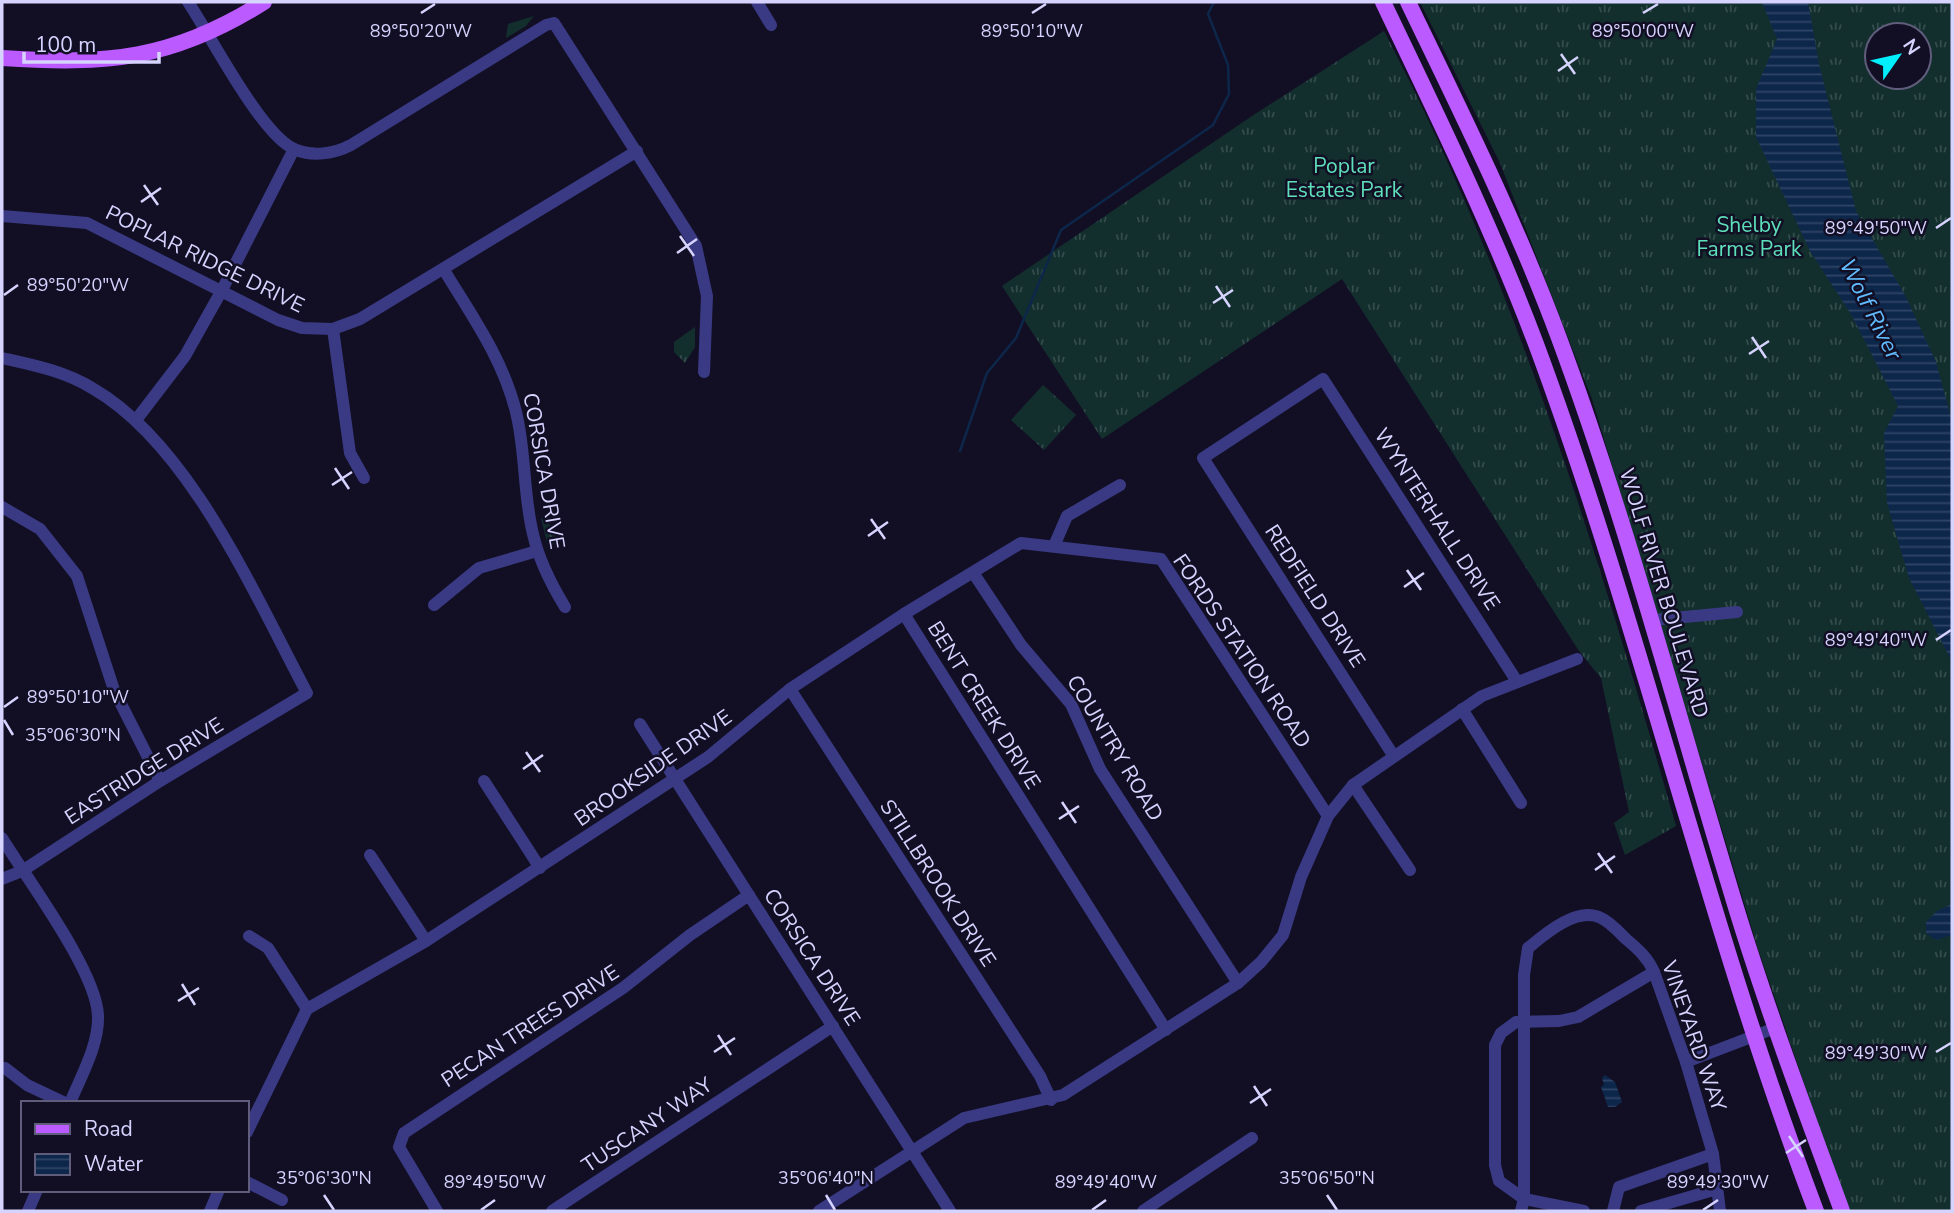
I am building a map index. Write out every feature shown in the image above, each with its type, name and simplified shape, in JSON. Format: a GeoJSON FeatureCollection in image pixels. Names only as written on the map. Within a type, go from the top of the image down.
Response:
{"type":"FeatureCollection","features":[{"type":"Feature","properties":{"kind":"main road"},"geometry":{"type":"LineString","coordinates":[[2,58],[102,61],[151,53],[208,33],[264,2]]}},
{"type":"Feature","properties":{"kind":"main road","name":"WOLF RIVER BOULEVARD"},"geometry":{"type":"LineString","coordinates":[[1383,2],[1476,196],[1536,344],[1608,557],[1753,1037],[1816,1211]]}},
{"type":"Feature","properties":{"kind":"main road","name":"WOLF RIVER BOULEVARD"},"geometry":{"type":"LineString","coordinates":[[1408,2],[1497,187],[1558,336],[1632,550],[1728,882],[1775,1028],[1842,1211]]}},
{"type":"Feature","properties":{"kind":"street"},"geometry":{"type":"LineString","coordinates":[[188,2],[270,129],[294,149],[320,154],[341,150],[546,25],[554,23],[689,232],[700,258],[707,296],[704,372]]}},
{"type":"Feature","properties":{"kind":"street"},"geometry":{"type":"LineString","coordinates":[[757,2],[771,24]]}},
{"type":"Feature","properties":{"kind":"street"},"geometry":{"type":"LineString","coordinates":[[2,358],[56,370],[93,388],[136,420],[184,356],[222,290],[294,149]]}},
{"type":"Feature","properties":{"kind":"street","name":"POPLAR RIDGE DRIVE"},"geometry":{"type":"LineString","coordinates":[[2,216],[87,223],[289,325],[332,329],[367,316],[637,151]]}},
{"type":"Feature","properties":{"kind":"street","name":"CORSICA DRIVE"},"geometry":{"type":"LineString","coordinates":[[443,270],[491,345],[506,378],[517,416],[529,516],[537,551],[565,607]]}},
{"type":"Feature","properties":{"kind":"street"},"geometry":{"type":"LineString","coordinates":[[332,329],[350,453],[364,478]]}},
{"type":"Feature","properties":{"kind":"street","name":"WYNTERHALL DRIVE"},"geometry":{"type":"LineString","coordinates":[[1203,458],[1323,379],[1516,680]]}},
{"type":"Feature","properties":{"kind":"street","name":"EASTRIDGE DRIVE"},"geometry":{"type":"LineString","coordinates":[[2,879],[22,871],[160,782],[307,693],[220,533],[179,471],[136,420]]}},
{"type":"Feature","properties":{"kind":"street","name":"REDFIELD DRIVE"},"geometry":{"type":"LineString","coordinates":[[1203,458],[1393,755]]}},
{"type":"Feature","properties":{"kind":"street"},"geometry":{"type":"LineString","coordinates":[[1054,546],[1068,516],[1120,485]]}},
{"type":"Feature","properties":{"kind":"street"},"geometry":{"type":"LineString","coordinates":[[2,507],[40,529],[77,576],[114,690],[160,782]]}},
{"type":"Feature","properties":{"kind":"street","name":"BROOKSIDE DRIVE"},"geometry":{"type":"LineString","coordinates":[[307,1009],[426,941],[675,779],[728,743],[790,689],[904,614],[974,574],[1021,543],[1054,546]]}},
{"type":"Feature","properties":{"kind":"street","name":"FORDS STATION ROAD"},"geometry":{"type":"LineString","coordinates":[[1054,546],[1161,559],[1328,816]]}},
{"type":"Feature","properties":{"kind":"street"},"geometry":{"type":"LineString","coordinates":[[434,606],[479,568],[537,551]]}},
{"type":"Feature","properties":{"kind":"street","name":"COUNTRY ROAD"},"geometry":{"type":"LineString","coordinates":[[974,574],[1021,645],[1071,704],[1100,769],[1238,983]]}},
{"type":"Feature","properties":{"kind":"street"},"geometry":{"type":"LineString","coordinates":[[1653,620],[1737,612]]}},
{"type":"Feature","properties":{"kind":"street","name":"BENT CREEK DRIVE"},"geometry":{"type":"LineString","coordinates":[[904,614],[1166,1030]]}},
{"type":"Feature","properties":{"kind":"street"},"geometry":{"type":"LineString","coordinates":[[819,1211],[912,1150],[977,1113],[1051,1100],[1071,1091],[1238,983],[1261,962],[1283,935],[1301,877],[1328,816],[1353,785],[1462,709],[1516,680],[1577,659]]}},
{"type":"Feature","properties":{"kind":"street","name":"STILLBROOK DRIVE"},"geometry":{"type":"LineString","coordinates":[[790,689],[1034,1067],[1051,1100]]}},
{"type":"Feature","properties":{"kind":"street"},"geometry":{"type":"LineString","coordinates":[[1462,709],[1521,803]]}},
{"type":"Feature","properties":{"kind":"street","name":"CORSICA DRIVE"},"geometry":{"type":"LineString","coordinates":[[639,724],[950,1211]]}},
{"type":"Feature","properties":{"kind":"street"},"geometry":{"type":"LineString","coordinates":[[484,782],[540,868]]}},
{"type":"Feature","properties":{"kind":"street"},"geometry":{"type":"LineString","coordinates":[[1353,785],[1410,870]]}},
{"type":"Feature","properties":{"kind":"street"},"geometry":{"type":"LineString","coordinates":[[2,838],[79,962],[91,984],[97,1004],[94,1044],[71,1101]]}},
{"type":"Feature","properties":{"kind":"street"},"geometry":{"type":"LineString","coordinates":[[370,855],[426,941]]}},
{"type":"Feature","properties":{"kind":"street","name":"PECAN TREES DRIVE"},"geometry":{"type":"LineString","coordinates":[[437,1211],[398,1147],[404,1133],[622,988],[690,935],[749,895]]}},
{"type":"Feature","properties":{"kind":"street","name":"VINEYARD WAY"},"geometry":{"type":"LineString","coordinates":[[1527,1021],[1524,975],[1528,948],[1568,921],[1587,915],[1598,916],[1647,959],[1686,1062],[1713,1154],[1720,1211]]}},
{"type":"Feature","properties":{"kind":"street"},"geometry":{"type":"LineString","coordinates":[[248,1130],[307,1009],[268,948],[249,936]]}},
{"type":"Feature","properties":{"kind":"street"},"geometry":{"type":"LineString","coordinates":[[1584,1211],[1523,1205],[1505,1188],[1496,1173],[1495,1045],[1507,1027],[1527,1021],[1559,1021],[1578,1017],[1654,972]]}},
{"type":"Feature","properties":{"kind":"street"},"geometry":{"type":"LineString","coordinates":[[1523,1205],[1527,1021]]}},
{"type":"Feature","properties":{"kind":"street","name":"TUSCANY WAY"},"geometry":{"type":"LineString","coordinates":[[552,1211],[834,1026]]}},
{"type":"Feature","properties":{"kind":"street"},"geometry":{"type":"LineString","coordinates":[[1686,1062],[1775,1028]]}},
{"type":"Feature","properties":{"kind":"street"},"geometry":{"type":"LineString","coordinates":[[5,1068],[27,1085],[61,1101]]}},
{"type":"Feature","properties":{"kind":"street"},"geometry":{"type":"LineString","coordinates":[[1143,1211],[1252,1138]]}},
{"type":"Feature","properties":{"kind":"street"},"geometry":{"type":"LineString","coordinates":[[1613,1211],[1619,1187],[1713,1154]]}},
{"type":"Feature","properties":{"kind":"street"},"geometry":{"type":"LineString","coordinates":[[248,1183],[282,1200]]}},
{"type":"Feature","properties":{"kind":"street"},"geometry":{"type":"LineString","coordinates":[[1641,1211],[1717,1189]]}},
{"type":"Feature","properties":{"kind":"street"},"geometry":{"type":"LineString","coordinates":[[29,1211],[36,1192]]}},
{"type":"Feature","properties":{"kind":"street"},"geometry":{"type":"LineString","coordinates":[[210,1211],[218,1192]]}},
{"type":"Feature","properties":{"kind":"green space","name":"Shelby Farms Park"},"geometry":{"type":"Polygon","coordinates":[[[1420,2],[1952,2],[1952,1211],[1848,1211],[1758,949],[1592,399],[1500,163],[1420,2]]]}},
{"type":"Feature","properties":{"kind":"green space"},"geometry":{"type":"Polygon","coordinates":[[[534,16],[526,26],[506,38],[508,24],[534,16]]]}},
{"type":"Feature","properties":{"kind":"green space","name":"Poplar Estates Park"},"geometry":{"type":"Polygon","coordinates":[[[1384,31],[1431,127],[1514,322],[1584,521],[1676,826],[1625,855],[1614,823],[1629,812],[1601,678],[1579,651],[1342,279],[1102,439],[1002,286],[1252,116],[1384,31]]]}},
{"type":"Feature","properties":{"kind":"green space"},"geometry":{"type":"Polygon","coordinates":[[[695,327],[695,347],[685,363],[674,352],[674,342],[695,327]]]}},
{"type":"Feature","properties":{"kind":"green space"},"geometry":{"type":"Polygon","coordinates":[[[1043,385],[1076,415],[1044,450],[1011,420],[1043,385]]]}},
{"type":"Feature","properties":{"kind":"green space"},"geometry":{"type":"Polygon","coordinates":[[[1042,393],[1053,403],[1031,426],[1020,416],[1042,393]]]}},
{"type":"Feature","properties":{"kind":"green space"},"geometry":{"type":"Polygon","coordinates":[[[1056,406],[1067,416],[1046,439],[1035,429],[1056,406]]]}},
{"type":"Feature","properties":{"kind":"green space"},"geometry":{"type":"Polygon","coordinates":[[[541,518],[549,523],[555,534],[553,548],[549,551],[541,518]]]}},
{"type":"Feature","properties":{"kind":"water","name":"Wolf River"},"geometry":{"type":"Polygon","coordinates":[[[1762,2],[1808,2],[1819,64],[1856,211],[1906,297],[1936,362],[1952,421],[1952,662],[1909,578],[1887,503],[1884,433],[1898,406],[1852,316],[1810,251],[1756,137],[1756,89],[1777,39],[1762,2]]]}},
{"type":"Feature","properties":{"kind":"water"},"geometry":{"type":"Polygon","coordinates":[[[1952,904],[1952,935],[1936,940],[1926,933],[1926,922],[1937,911],[1952,904]]]}},
{"type":"Feature","properties":{"kind":"water"},"geometry":{"type":"Polygon","coordinates":[[[1605,1075],[1615,1082],[1622,1102],[1615,1107],[1608,1107],[1601,1087],[1604,1085],[1602,1078],[1605,1075]]]}},
{"type":"Feature","properties":{"kind":"waterway"},"geometry":{"type":"LineString","coordinates":[[960,451],[987,373],[1016,338],[1061,230],[1213,125],[1229,94],[1228,65],[1208,14],[1214,2]]}}]}
